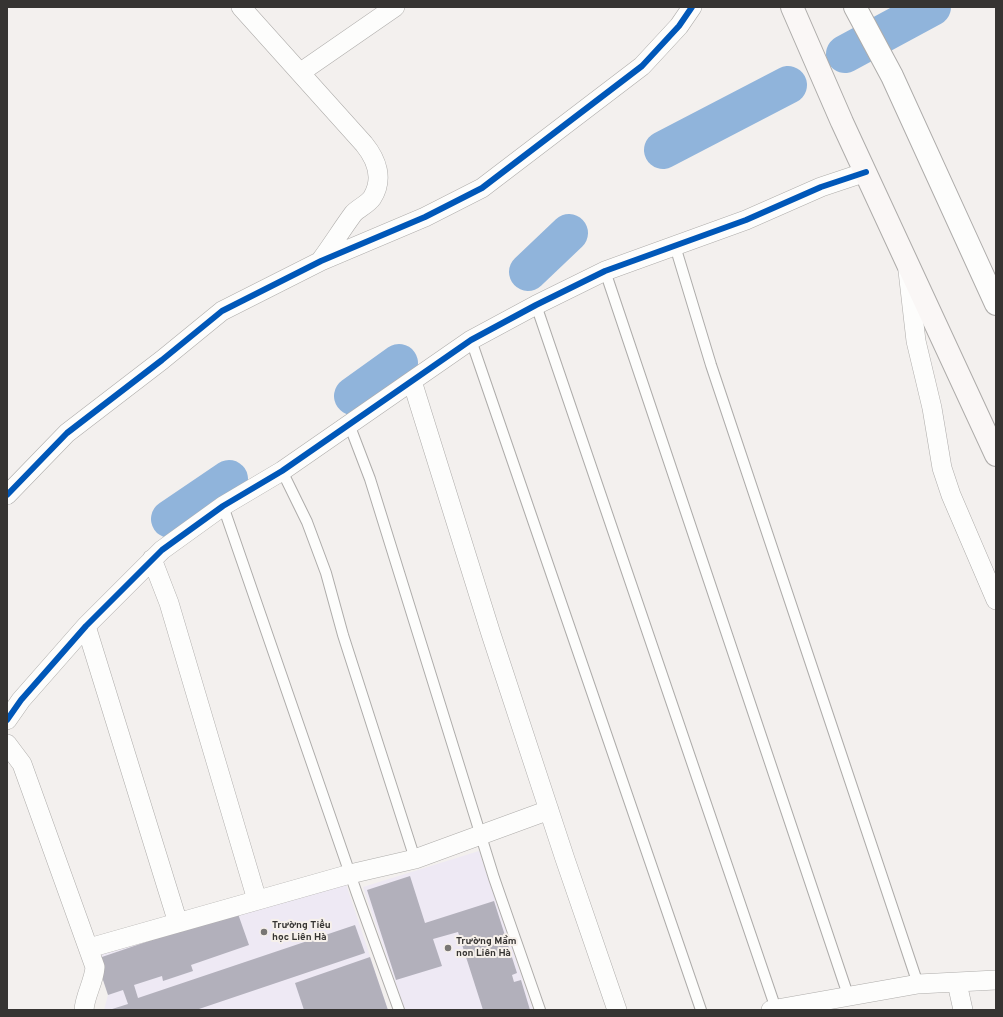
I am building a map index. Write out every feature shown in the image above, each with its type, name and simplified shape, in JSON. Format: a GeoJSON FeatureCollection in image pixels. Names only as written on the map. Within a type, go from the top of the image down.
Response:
{"type":"FeatureCollection","features":[{"type":"Feature","properties":{"kind":"main road"},"geometry":{"type":"LineString","coordinates":[[792,7],[996,455]]}},
{"type":"Feature","properties":{"kind":"street"},"geometry":{"type":"LineString","coordinates":[[241,7],[301,72],[372,154],[378,168],[378,184],[371,199],[354,213],[321,260]]}},
{"type":"Feature","properties":{"kind":"street"},"geometry":{"type":"LineString","coordinates":[[301,72],[396,7]]}},
{"type":"Feature","properties":{"kind":"street"},"geometry":{"type":"LineString","coordinates":[[7,495],[67,433],[162,360],[222,311],[321,260],[425,217],[482,188],[642,66],[678,26],[692,7]]}},
{"type":"Feature","properties":{"kind":"street"},"geometry":{"type":"LineString","coordinates":[[855,7],[892,76],[996,304]]}},
{"type":"Feature","properties":{"kind":"street"},"geometry":{"type":"LineString","coordinates":[[7,720],[21,700],[86,626],[152,559],[180,536],[223,506],[282,471],[472,340],[536,305],[605,271],[746,220],[821,187],[866,172]]}},
{"type":"Feature","properties":{"kind":"street"},"geometry":{"type":"LineString","coordinates":[[906,260],[916,341],[932,408],[942,468],[951,495],[996,600]]}},
{"type":"Feature","properties":{"kind":"street"},"geometry":{"type":"LineString","coordinates":[[412,381],[491,634],[617,1010]]}},
{"type":"Feature","properties":{"kind":"street"},"geometry":{"type":"LineString","coordinates":[[152,559],[169,603],[257,900]]}},
{"type":"Feature","properties":{"kind":"street"},"geometry":{"type":"LineString","coordinates":[[86,626],[178,923]]}},
{"type":"Feature","properties":{"kind":"street"},"geometry":{"type":"LineString","coordinates":[[7,744],[22,764],[95,967],[94,977],[85,1000],[84,1010]]}},
{"type":"Feature","properties":{"kind":"street"},"geometry":{"type":"LineString","coordinates":[[89,948],[350,874],[415,859],[549,810]]}},
{"type":"Feature","properties":{"kind":"street"},"geometry":{"type":"LineString","coordinates":[[774,1009],[918,984],[996,980]]}},
{"type":"Feature","properties":{"kind":"street"},"geometry":{"type":"LineString","coordinates":[[957,983],[963,1010]]}},
{"type":"Feature","properties":{"kind":"lane"},"geometry":{"type":"LineString","coordinates":[[675,246],[711,366],[918,984]]}},
{"type":"Feature","properties":{"kind":"lane"},"geometry":{"type":"LineString","coordinates":[[605,271],[848,995]]}},
{"type":"Feature","properties":{"kind":"lane"},"geometry":{"type":"LineString","coordinates":[[536,305],[774,1009]]}},
{"type":"Feature","properties":{"kind":"lane"},"geometry":{"type":"LineString","coordinates":[[472,340],[701,1010]]}},
{"type":"Feature","properties":{"kind":"lane"},"geometry":{"type":"LineString","coordinates":[[350,424],[370,479],[480,835],[540,1010]]}},
{"type":"Feature","properties":{"kind":"lane"},"geometry":{"type":"LineString","coordinates":[[282,471],[308,522],[326,573],[344,635],[415,859]]}},
{"type":"Feature","properties":{"kind":"lane"},"geometry":{"type":"LineString","coordinates":[[223,506],[350,874],[399,1010]]}},
{"type":"Feature","properties":{"kind":"shaded area","name":"Trường Mầm non Liên Hà"},"geometry":{"type":"Polygon","coordinates":[[[479,851],[533,1010],[405,1010],[363,887],[479,851]]]}},
{"type":"Feature","properties":{"kind":"shaded area","name":"Trường Tiểu học Liên Hà"},"geometry":{"type":"Polygon","coordinates":[[[346,884],[388,1010],[104,1010],[108,995],[97,952],[346,884]]]}},
{"type":"Feature","properties":{"kind":"building"},"geometry":{"type":"Polygon","coordinates":[[[410,876],[425,923],[494,901],[517,973],[512,975],[514,982],[521,980],[530,1010],[483,1010],[458,932],[433,939],[442,966],[396,980],[367,890],[410,876]]]}},
{"type":"Feature","properties":{"kind":"building"},"geometry":{"type":"Polygon","coordinates":[[[237,911],[249,945],[191,965],[193,971],[163,981],[162,976],[134,985],[138,998],[355,925],[365,953],[196,1010],[109,1010],[128,1004],[123,990],[108,995],[96,959],[237,911]]]}},
{"type":"Feature","properties":{"kind":"building"},"geometry":{"type":"Polygon","coordinates":[[[370,957],[388,1010],[304,1010],[295,983],[370,957]]]}},
{"type":"Feature","properties":{"kind":"waterway"},"geometry":{"type":"LineString","coordinates":[[845,54],[932,7]]}},
{"type":"Feature","properties":{"kind":"waterway"},"geometry":{"type":"LineString","coordinates":[[663,150],[788,85]]}},
{"type":"Feature","properties":{"kind":"waterway"},"geometry":{"type":"LineString","coordinates":[[528,272],[569,233]]}},
{"type":"Feature","properties":{"kind":"waterway"},"geometry":{"type":"LineString","coordinates":[[353,396],[399,363]]}},
{"type":"Feature","properties":{"kind":"waterway"},"geometry":{"type":"LineString","coordinates":[[170,519],[229,479]]}},
{"type":"Feature","properties":{"kind":"cycle path"},"geometry":{"type":"LineString","coordinates":[[7,495],[67,433],[162,360],[222,311],[321,261],[425,217],[482,188],[642,66],[679,26],[692,7]]}},
{"type":"Feature","properties":{"kind":"cycle path"},"geometry":{"type":"LineString","coordinates":[[7,720],[21,700],[86,626],[162,550],[223,506],[282,471],[471,340],[536,305],[605,271],[746,220],[821,187],[866,172]]}},
{"type":"Feature","properties":{"kind":"place","name":"Trường Tiểu học Liên Hà"},"geometry":{"type":"Point","coordinates":[264,932]}},
{"type":"Feature","properties":{"kind":"place","name":"Trường Mầm non Liên Hà"},"geometry":{"type":"Point","coordinates":[448,948]}}]}
